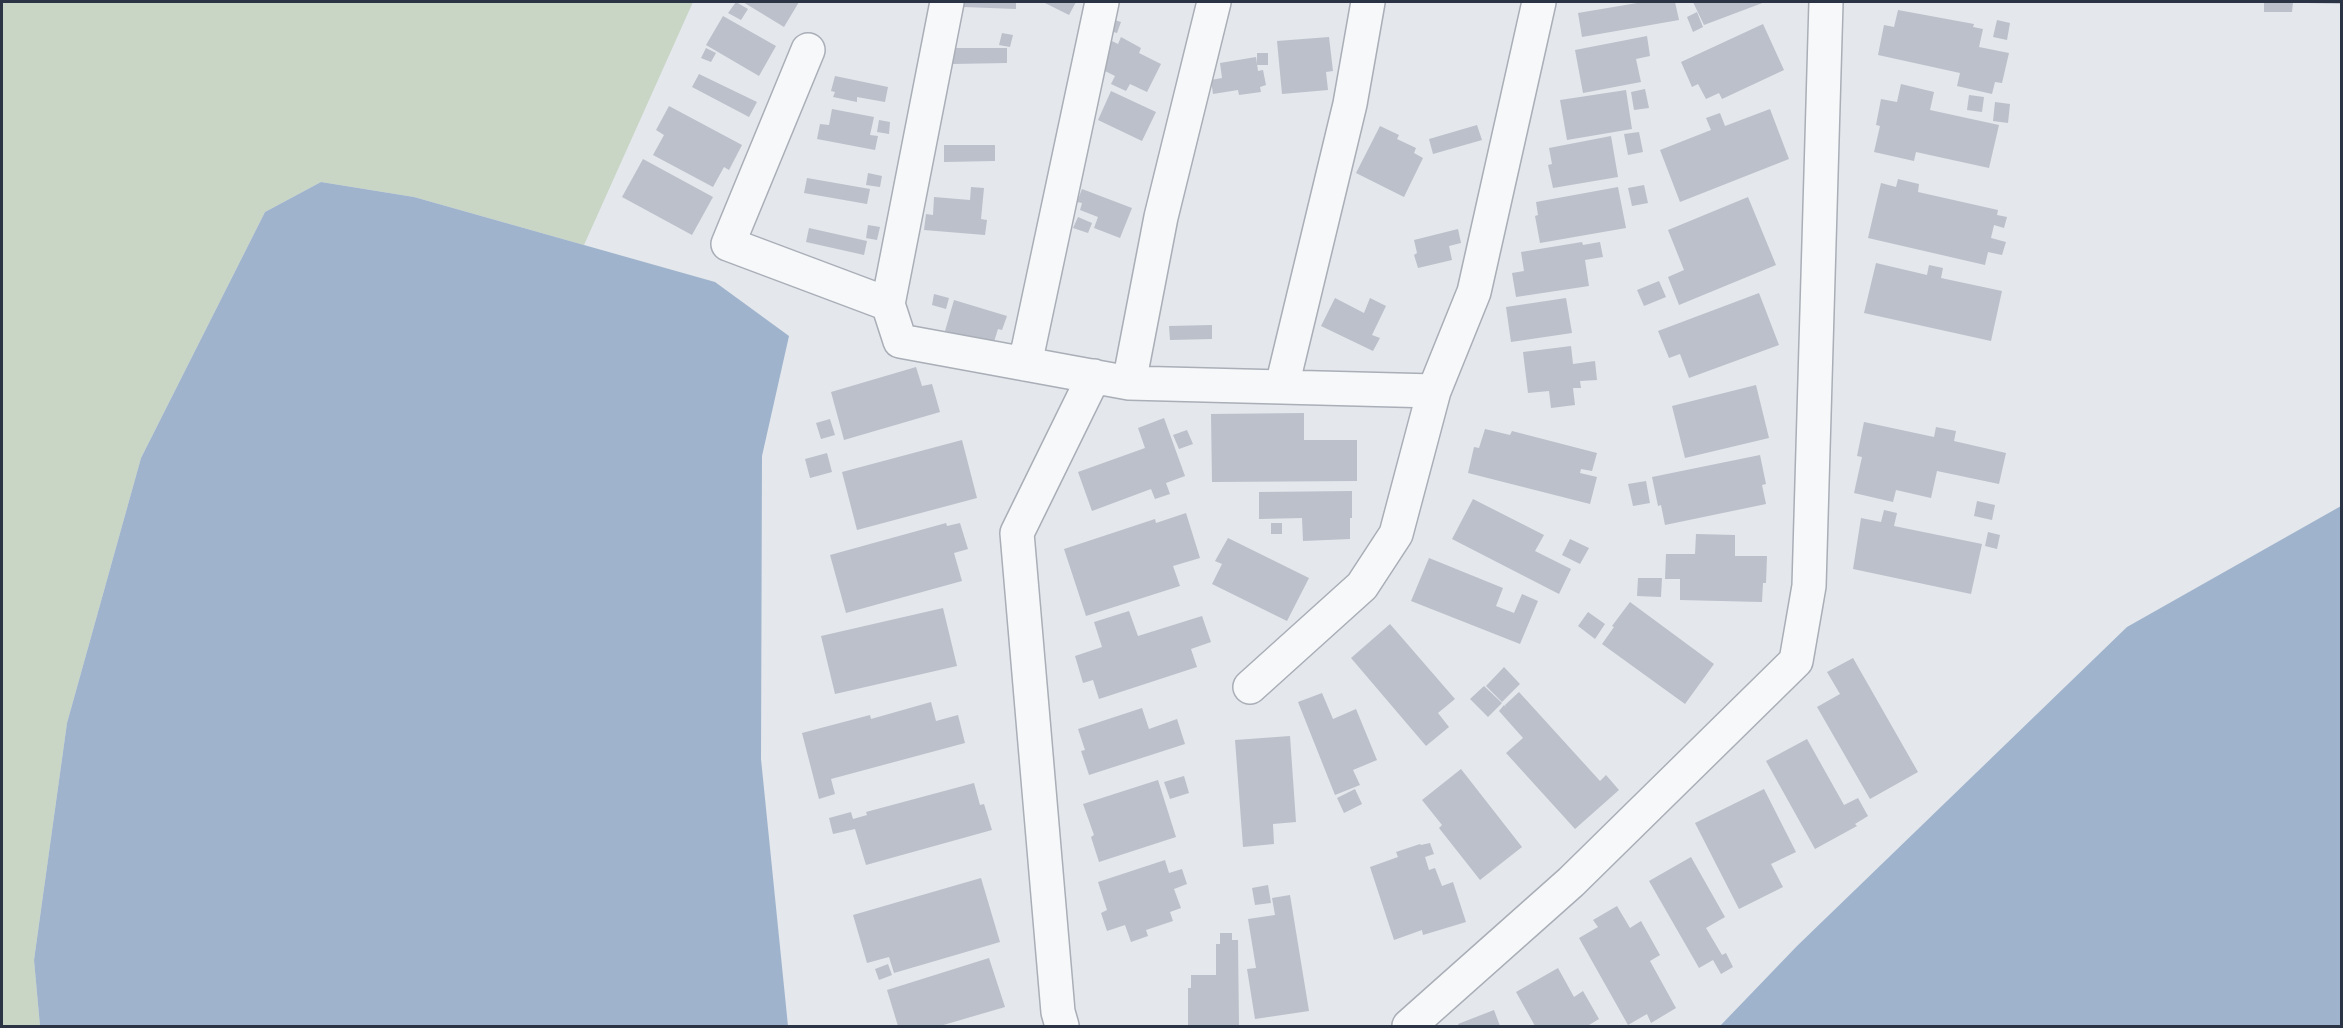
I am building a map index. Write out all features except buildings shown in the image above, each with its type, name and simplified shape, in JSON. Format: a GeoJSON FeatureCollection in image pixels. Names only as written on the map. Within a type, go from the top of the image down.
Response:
{"type":"FeatureCollection","features":[{"type":"Feature","properties":{"kind":"lane"},"geometry":{"type":"LineString","coordinates":[[947,2],[888,304],[900,341],[1129,383],[1434,391]]}},
{"type":"Feature","properties":{"kind":"lane"},"geometry":{"type":"LineString","coordinates":[[1025,364],[1102,2]]}},
{"type":"Feature","properties":{"kind":"lane"},"geometry":{"type":"LineString","coordinates":[[1129,383],[1161,217],[1214,2]]}},
{"type":"Feature","properties":{"kind":"lane"},"geometry":{"type":"LineString","coordinates":[[1282,386],[1350,104],[1368,2]]}},
{"type":"Feature","properties":{"kind":"lane"},"geometry":{"type":"LineString","coordinates":[[1250,687],[1362,586],[1396,534],[1420,453],[1434,391],[1474,291],[1539,2]]}},
{"type":"Feature","properties":{"kind":"lane"},"geometry":{"type":"LineString","coordinates":[[1409,1026],[1571,882],[1796,661],[1809,586],[1826,2]]}},
{"type":"Feature","properties":{"kind":"lane"},"geometry":{"type":"LineString","coordinates":[[808,50],[728,244],[888,304]]}},
{"type":"Feature","properties":{"kind":"lane"},"geometry":{"type":"LineString","coordinates":[[1062,1026],[1058,1011],[1017,533],[1094,376]]}},
{"type":"Feature","properties":{"kind":"green space"},"geometry":{"type":"Polygon","coordinates":[[[2,2],[693,2],[584,245],[414,197],[321,182],[265,212],[141,458],[67,723],[34,960],[40,1026],[2,1026],[2,2]]]}},
{"type":"Feature","properties":{"kind":"water"},"geometry":{"type":"Polygon","coordinates":[[[321,182],[414,197],[715,282],[789,336],[762,456],[761,759],[788,1026],[40,1026],[34,960],[67,723],[141,458],[265,212],[321,182]]]}},
{"type":"Feature","properties":{"kind":"water"},"geometry":{"type":"Polygon","coordinates":[[[2341,506],[2341,1026],[1720,1026],[1797,946],[2127,627],[2341,506]]]}}]}
